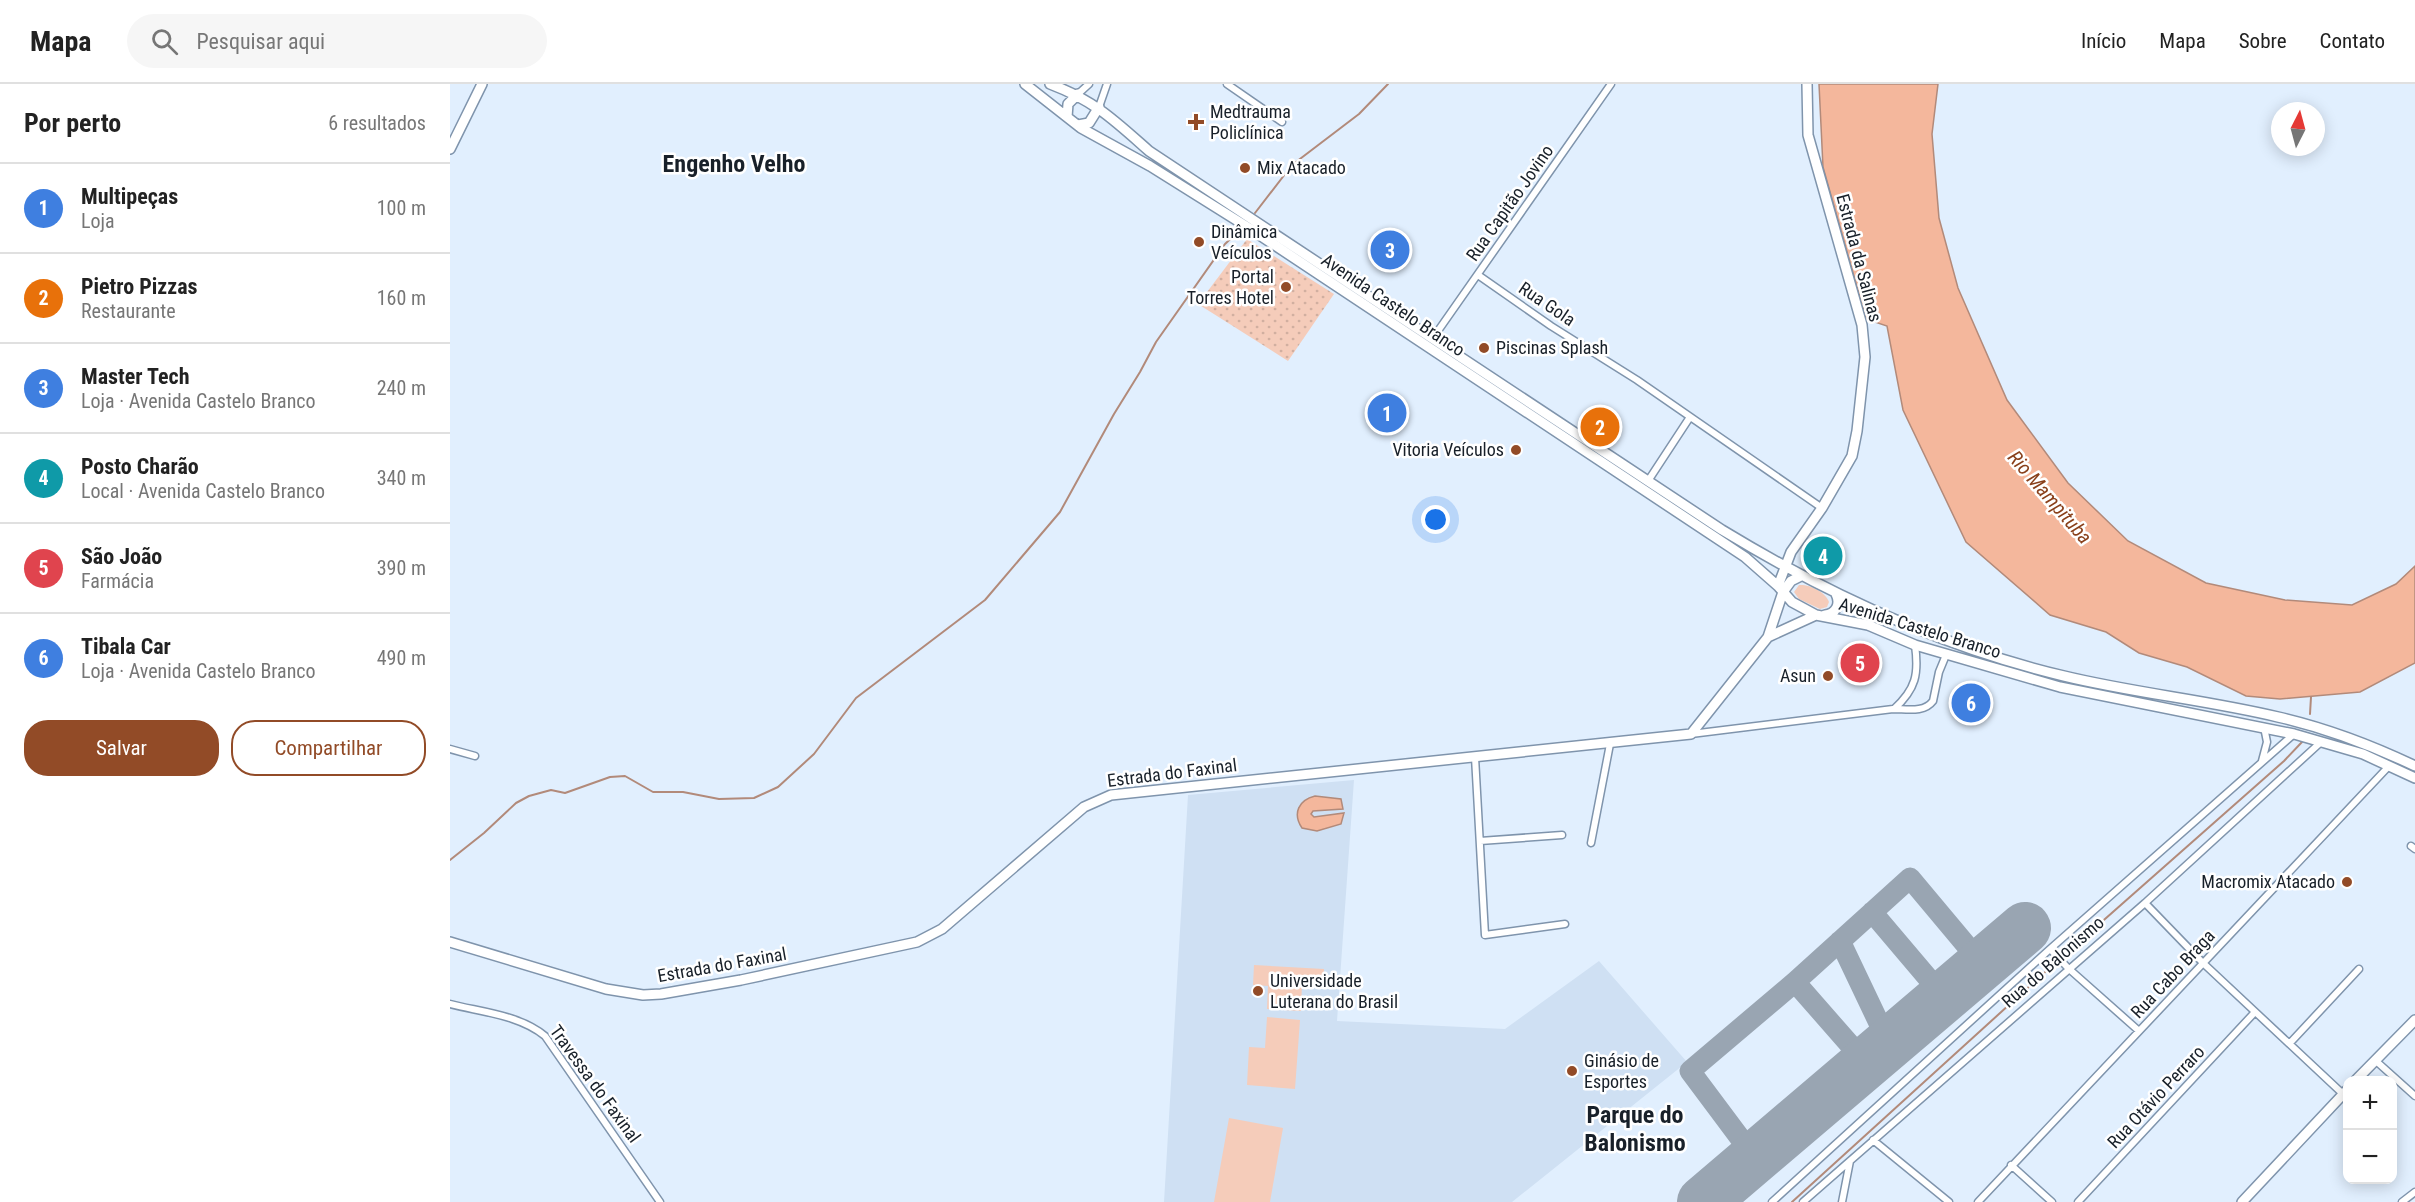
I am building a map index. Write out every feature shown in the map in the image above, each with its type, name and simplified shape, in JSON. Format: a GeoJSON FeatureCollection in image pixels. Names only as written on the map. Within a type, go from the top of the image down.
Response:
{"type":"FeatureCollection","features":[{"type":"Feature","properties":{"kind":"main road"},"geometry":{"type":"LineString","coordinates":[[450,148],[484,84]]}},
{"type":"Feature","properties":{"kind":"main road","name":"Avenida Castelo Branco"},"geometry":{"type":"LineString","coordinates":[[1025,84],[1076,124],[1150,166],[1249,228],[1739,553],[1801,609],[1868,625],[1915,645],[2060,687],[2294,734],[2363,754],[2415,778]]}},
{"type":"Feature","properties":{"kind":"main road","name":"Avenida Castelo Branco"},"geometry":{"type":"LineString","coordinates":[[1050,84],[1078,94],[1099,107],[1149,151],[1722,530],[1836,594],[1916,631],[2007,662],[2065,676],[2276,716],[2368,744],[2415,766]]}},
{"type":"Feature","properties":{"kind":"main road","name":"Estrada da Salinas"},"geometry":{"type":"LineString","coordinates":[[1768,637],[1781,589],[1784,566],[1797,542],[1822,508],[1852,456],[1856,442],[1865,357],[1862,325],[1808,135],[1807,84]]}},
{"type":"Feature","properties":{"kind":"main road"},"geometry":{"type":"LineString","coordinates":[[1067,117],[1068,104],[1078,94]]}},
{"type":"Feature","properties":{"kind":"main road"},"geometry":{"type":"LineString","coordinates":[[1076,124],[1081,126],[1089,123],[1099,107]]}},
{"type":"Feature","properties":{"kind":"main road"},"geometry":{"type":"LineString","coordinates":[[1781,589],[1801,576]]}},
{"type":"Feature","properties":{"kind":"main road"},"geometry":{"type":"LineString","coordinates":[[1690,734],[1768,637],[1819,615],[1831,614],[1839,601],[1836,594]]}},
{"type":"Feature","properties":{"kind":"main road","name":"Estrada do Faxinal"},"geometry":{"type":"LineString","coordinates":[[450,942],[606,989],[627,993],[661,994],[741,980],[902,946],[930,937],[1084,807],[1111,795],[1690,734]]}},
{"type":"Feature","properties":{"kind":"main road"},"geometry":{"type":"LineString","coordinates":[[2360,1076],[2415,1020]]}},
{"type":"Feature","properties":{"kind":"main road"},"geometry":{"type":"LineString","coordinates":[[2242,1202],[2343,1094]]}},
{"type":"Feature","properties":{"kind":"street"},"geometry":{"type":"LineString","coordinates":[[1078,94],[1089,84]]}},
{"type":"Feature","properties":{"kind":"street"},"geometry":{"type":"LineString","coordinates":[[1099,107],[1107,84]]}},
{"type":"Feature","properties":{"kind":"street"},"geometry":{"type":"LineString","coordinates":[[1227,84],[1282,122]]}},
{"type":"Feature","properties":{"kind":"street","name":"Rua Capitão Jovino"},"geometry":{"type":"LineString","coordinates":[[1433,338],[1611,84]]}},
{"type":"Feature","properties":{"kind":"street","name":"Rua Gola"},"geometry":{"type":"LineString","coordinates":[[1478,275],[1822,508]]}},
{"type":"Feature","properties":{"kind":"street"},"geometry":{"type":"LineString","coordinates":[[1648,481],[1690,417]]}},
{"type":"Feature","properties":{"kind":"street"},"geometry":{"type":"LineString","coordinates":[[1893,709],[1912,687],[1917,668],[1915,645]]}},
{"type":"Feature","properties":{"kind":"street"},"geometry":{"type":"LineString","coordinates":[[1690,734],[1893,709],[1922,709],[1931,705],[1939,672],[1946,655]]}},
{"type":"Feature","properties":{"kind":"street"},"geometry":{"type":"LineString","coordinates":[[2261,764],[2267,742],[2264,727]]}},
{"type":"Feature","properties":{"kind":"street","name":"Rua do Balonismo"},"geometry":{"type":"LineString","coordinates":[[1772,1202],[2294,734]]}},
{"type":"Feature","properties":{"kind":"street","name":"Rua do Balonismo"},"geometry":{"type":"LineString","coordinates":[[1803,1202],[2067,967],[2145,903],[2321,742]]}},
{"type":"Feature","properties":{"kind":"street"},"geometry":{"type":"LineString","coordinates":[[1591,843],[1610,744]]}},
{"type":"Feature","properties":{"kind":"street"},"geometry":{"type":"LineString","coordinates":[[450,749],[476,756]]}},
{"type":"Feature","properties":{"kind":"street"},"geometry":{"type":"LineString","coordinates":[[1475,757],[1485,935],[1565,924]]}},
{"type":"Feature","properties":{"kind":"street","name":"Rua Cabo Braga"},"geometry":{"type":"LineString","coordinates":[[1978,1202],[2389,766]]}},
{"type":"Feature","properties":{"kind":"street"},"geometry":{"type":"LineString","coordinates":[[1480,841],[1562,835]]}},
{"type":"Feature","properties":{"kind":"street"},"geometry":{"type":"LineString","coordinates":[[2145,903],[2203,963],[2343,1090]]}},
{"type":"Feature","properties":{"kind":"street"},"geometry":{"type":"LineString","coordinates":[[2052,951],[2139,1031]]}},
{"type":"Feature","properties":{"kind":"street"},"geometry":{"type":"LineString","coordinates":[[2290,1043],[2359,969]]}},
{"type":"Feature","properties":{"kind":"street","name":"Travessa do Faxinal"},"geometry":{"type":"LineString","coordinates":[[450,1004],[523,1022],[536,1028],[545,1036],[660,1202]]}},
{"type":"Feature","properties":{"kind":"street","name":"Rua Otávio Perraro"},"geometry":{"type":"LineString","coordinates":[[2078,1202],[2255,1012]]}},
{"type":"Feature","properties":{"kind":"street"},"geometry":{"type":"LineString","coordinates":[[2376,1061],[2415,1096]]}},
{"type":"Feature","properties":{"kind":"street"},"geometry":{"type":"LineString","coordinates":[[1873,1140],[1949,1202]]}},
{"type":"Feature","properties":{"kind":"street"},"geometry":{"type":"LineString","coordinates":[[1842,1202],[1850,1160]]}},
{"type":"Feature","properties":{"kind":"street"},"geometry":{"type":"LineString","coordinates":[[2011,1166],[2052,1202]]}},
{"type":"Feature","properties":{"kind":"street"},"geometry":{"type":"LineString","coordinates":[[2402,1202],[2415,1192]]}},
{"type":"Feature","properties":{"kind":"shaded area"},"geometry":{"type":"Polygon","coordinates":[[[1247,239],[1334,294],[1288,361],[1198,304],[1247,239]]]}},
{"type":"Feature","properties":{"kind":"shaded area"},"geometry":{"type":"Polygon","coordinates":[[[1799,585],[1821,592],[1829,602],[1827,607],[1820,609],[1799,599],[1794,592],[1799,585]]]}},
{"type":"Feature","properties":{"kind":"shaded area","name":"Universidade Luterana do Brasil"},"geometry":{"type":"Polygon","coordinates":[[[1354,780],[1337,1021],[1505,1029],[1599,961],[1687,1062],[1512,1202],[1164,1202],[1188,795],[1354,780]]]}},
{"type":"Feature","properties":{"kind":"shaded area"},"geometry":{"type":"Polygon","coordinates":[[[1254,965],[1324,969],[1323,984],[1302,983],[1301,1011],[1267,1009],[1268,986],[1253,985],[1254,965]]]}},
{"type":"Feature","properties":{"kind":"shaded area"},"geometry":{"type":"Polygon","coordinates":[[[1267,1017],[1300,1020],[1295,1089],[1247,1085],[1249,1047],[1265,1048],[1267,1017]]]}},
{"type":"Feature","properties":{"kind":"shaded area"},"geometry":{"type":"Polygon","coordinates":[[[1229,1118],[1283,1128],[1270,1202],[1214,1202],[1229,1118]]]}},
{"type":"Feature","properties":{"kind":"water","name":"Rio Mampituba"},"geometry":{"type":"Polygon","coordinates":[[[1819,84],[1938,84],[1932,134],[1939,218],[1958,288],[2007,400],[2068,483],[2128,541],[2206,583],[2285,600],[2352,605],[2396,584],[2415,566],[2415,663],[2360,692],[2280,699],[2246,696],[2187,667],[2139,653],[2106,632],[2050,615],[1966,542],[1903,410],[1887,326],[1866,319],[1823,167],[1819,84]]]}},
{"type":"Feature","properties":{"kind":"water"},"geometry":{"type":"Polygon","coordinates":[[[1315,796],[1341,799],[1343,809],[1313,811],[1311,814],[1314,817],[1344,813],[1341,824],[1317,831],[1302,828],[1298,817],[1299,808],[1309,798],[1315,796]]]}},
{"type":"Feature","properties":{"kind":"waterway"},"geometry":{"type":"LineString","coordinates":[[1255,213],[1292,165],[1359,114],[1388,84]]}},
{"type":"Feature","properties":{"kind":"waterway"},"geometry":{"type":"LineString","coordinates":[[450,860],[516,803],[529,796],[551,790],[565,793],[610,777],[625,776],[653,792],[683,792],[719,799],[754,798],[778,787],[814,754],[856,698],[985,600],[1060,512],[1156,342],[1225,244],[1239,231]]}},
{"type":"Feature","properties":{"kind":"waterway"},"geometry":{"type":"LineString","coordinates":[[2310,714],[2311,697]]}},
{"type":"Feature","properties":{"kind":"waterway"},"geometry":{"type":"LineString","coordinates":[[1792,1202],[2054,964],[2284,761],[2302,742]]}},
{"type":"Feature","properties":{"kind":"taxiway"},"geometry":{"type":"LineString","coordinates":[[1755,1158],[1690,1071],[1795,982],[1910,878],[1982,964]]}},
{"type":"Feature","properties":{"kind":"taxiway"},"geometry":{"type":"LineString","coordinates":[[1872,912],[1944,997]]}},
{"type":"Feature","properties":{"kind":"taxiway"},"geometry":{"type":"LineString","coordinates":[[1840,941],[1889,1044]]}},
{"type":"Feature","properties":{"kind":"taxiway"},"geometry":{"type":"LineString","coordinates":[[1795,982],[1866,1063]]}},
{"type":"Feature","properties":{"kind":"runway"},"geometry":{"type":"LineString","coordinates":[[1703,1202],[2025,928]]}},
{"type":"Feature","properties":{"kind":"place","name":"Medtrauma Policlínica"},"geometry":{"type":"Point","coordinates":[1196,122]}},
{"type":"Feature","properties":{"kind":"place","name":"Mix Atacado"},"geometry":{"type":"Point","coordinates":[1245,168]}},
{"type":"Feature","properties":{"kind":"place","name":"Dinâmica Veículos"},"geometry":{"type":"Point","coordinates":[1199,242]}},
{"type":"Feature","properties":{"kind":"place","name":"Master Tech"},"geometry":{"type":"Point","coordinates":[1390,250]}},
{"type":"Feature","properties":{"kind":"place","name":"Portal Torres Hotel"},"geometry":{"type":"Point","coordinates":[1286,287]}},
{"type":"Feature","properties":{"kind":"place","name":"Piscinas Splash"},"geometry":{"type":"Point","coordinates":[1484,348]}},
{"type":"Feature","properties":{"kind":"place","name":"Multipeças"},"geometry":{"type":"Point","coordinates":[1387,413]}},
{"type":"Feature","properties":{"kind":"place","name":"Pietro Pizzas"},"geometry":{"type":"Point","coordinates":[1600,427]}},
{"type":"Feature","properties":{"kind":"place","name":"Vitoria Veículos"},"geometry":{"type":"Point","coordinates":[1516,450]}},
{"type":"Feature","properties":{"kind":"place","name":"Posto Charão"},"geometry":{"type":"Point","coordinates":[1823,556]}},
{"type":"Feature","properties":{"kind":"place","name":"São João"},"geometry":{"type":"Point","coordinates":[1860,663]}},
{"type":"Feature","properties":{"kind":"place","name":"Asun"},"geometry":{"type":"Point","coordinates":[1828,676]}},
{"type":"Feature","properties":{"kind":"place","name":"Tibala Car"},"geometry":{"type":"Point","coordinates":[1971,703]}},
{"type":"Feature","properties":{"kind":"place","name":"Macromix Atacado"},"geometry":{"type":"Point","coordinates":[2347,882]}},
{"type":"Feature","properties":{"kind":"place","name":"Universidade Luterana do Brasil"},"geometry":{"type":"Point","coordinates":[1258,991]}},
{"type":"Feature","properties":{"kind":"place","name":"Ginásio de Esportes"},"geometry":{"type":"Point","coordinates":[1572,1071]}},
{"type":"Feature","properties":{"kind":"district","name":"Engenho Velho"},"geometry":{"type":"Point","coordinates":[734,164]}},
{"type":"Feature","properties":{"kind":"district","name":"Parque do Balonismo"},"geometry":{"type":"Point","coordinates":[1635,1129]}}]}
